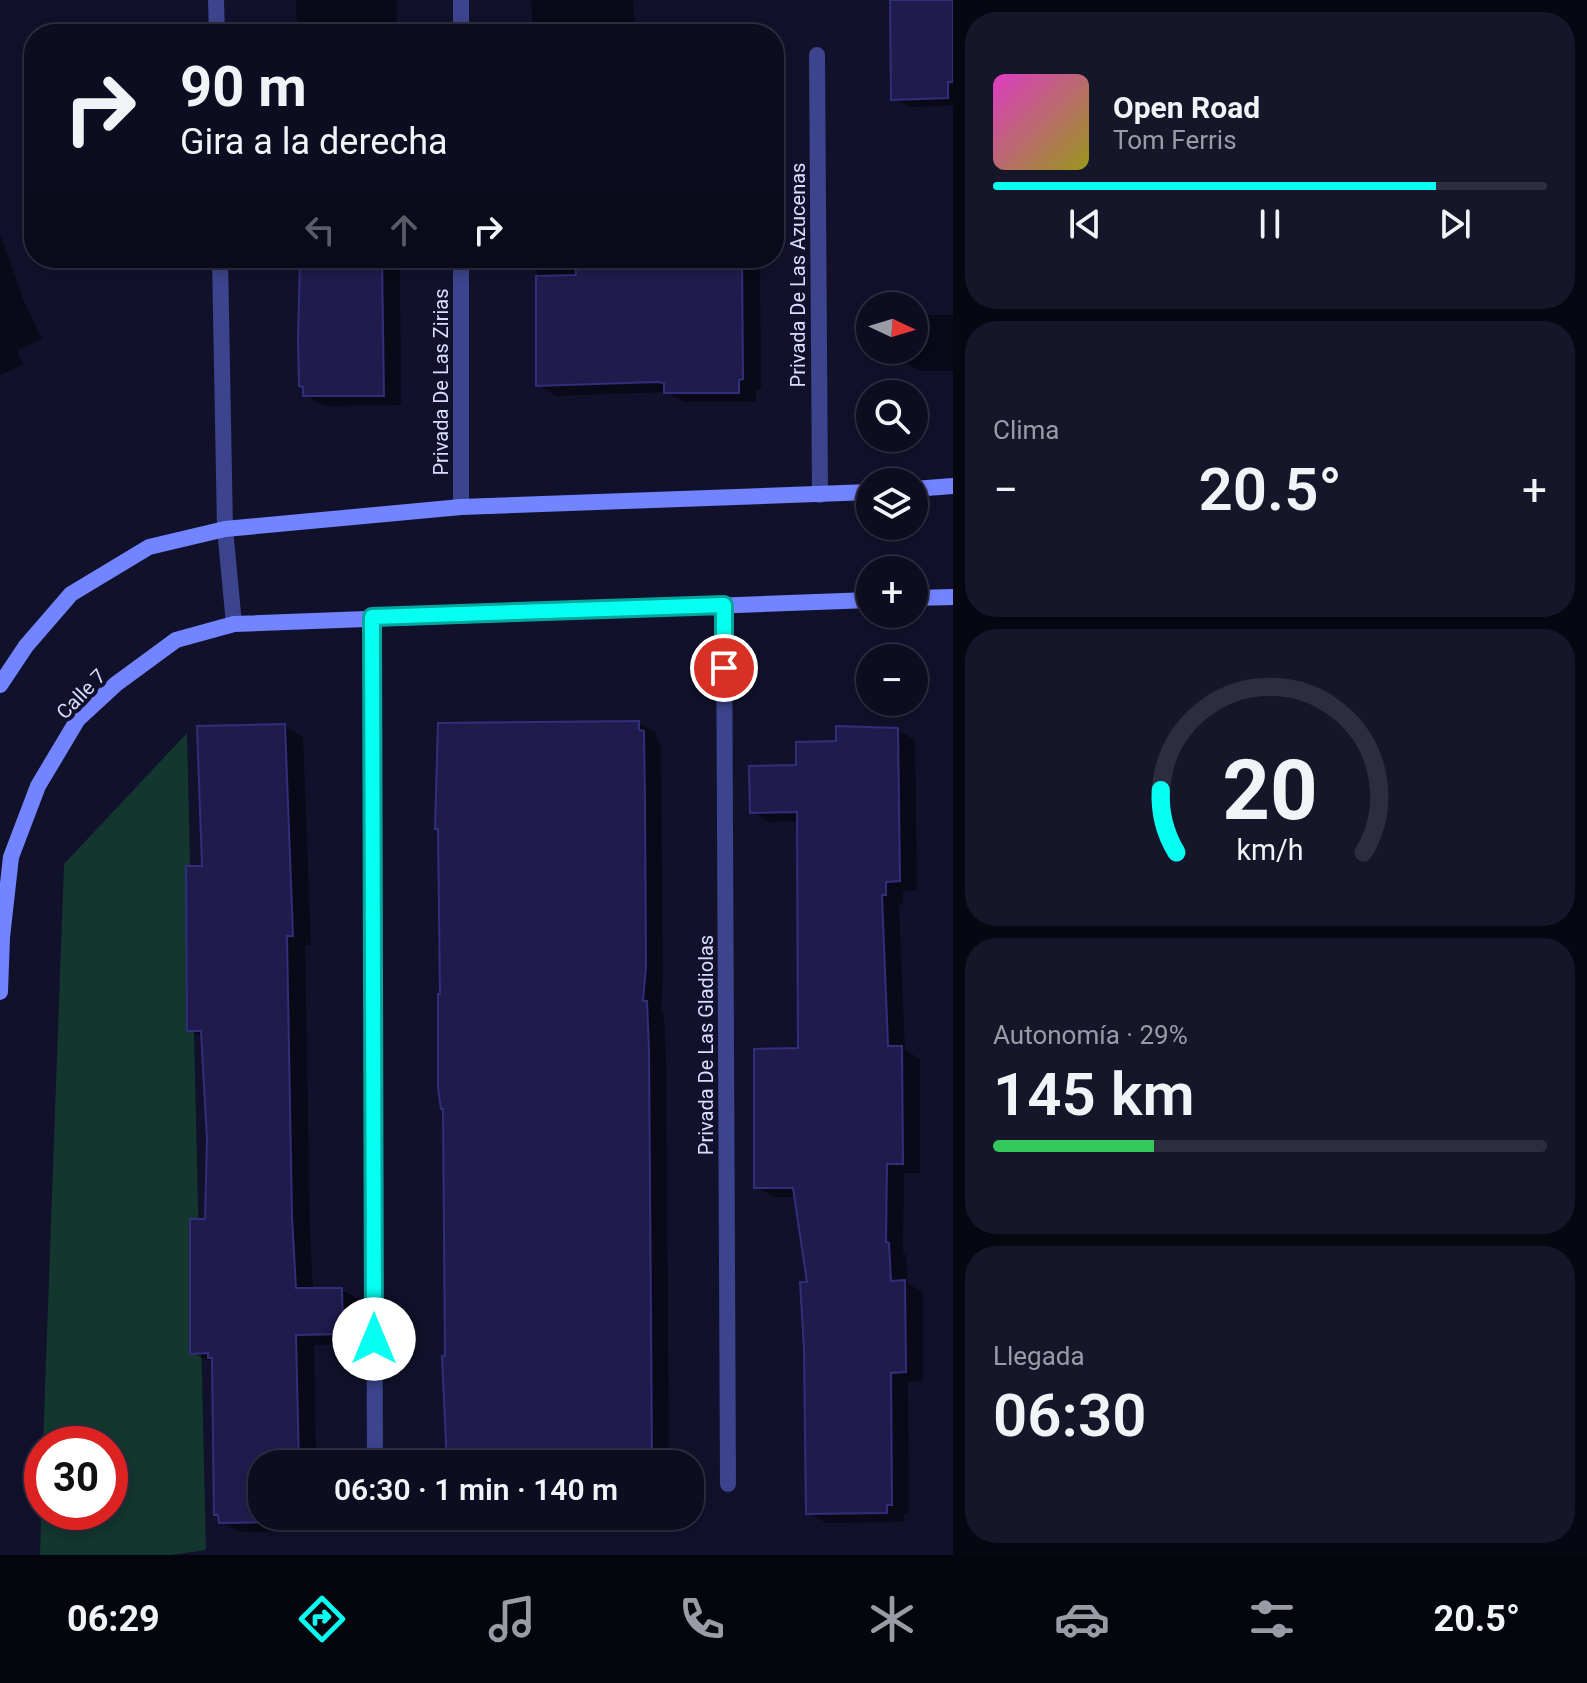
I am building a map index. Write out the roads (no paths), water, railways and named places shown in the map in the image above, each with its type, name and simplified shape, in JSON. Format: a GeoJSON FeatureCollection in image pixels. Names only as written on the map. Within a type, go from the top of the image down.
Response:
{"type":"FeatureCollection","features":[{"type":"Feature","properties":{"kind":"main road"},"geometry":{"type":"LineString","coordinates":[[928,488],[953,486]]}},
{"type":"Feature","properties":{"kind":"main road"},"geometry":{"type":"LineString","coordinates":[[0,685],[26,646],[71,594],[149,547],[225,529],[461,507],[856,493]]}},
{"type":"Feature","properties":{"kind":"main road"},"geometry":{"type":"LineString","coordinates":[[928,598],[953,597]]}},
{"type":"Feature","properties":{"kind":"main road","name":"Calle 7"},"geometry":{"type":"LineString","coordinates":[[0,992],[2,937],[11,857],[38,786],[78,719],[116,684],[176,640],[234,624],[856,600]]}},
{"type":"Feature","properties":{"kind":"street"},"geometry":{"type":"LineString","coordinates":[[216,0],[217,24]]}},
{"type":"Feature","properties":{"kind":"street"},"geometry":{"type":"LineString","coordinates":[[461,0],[461,24]]}},
{"type":"Feature","properties":{"kind":"street","name":"Privada De Las Azucenas"},"geometry":{"type":"LineString","coordinates":[[817,55],[820,495]]}},
{"type":"Feature","properties":{"kind":"street"},"geometry":{"type":"LineString","coordinates":[[220,268],[225,529],[234,624]]}},
{"type":"Feature","properties":{"kind":"street","name":"Privada De Las Zirias"},"geometry":{"type":"LineString","coordinates":[[461,268],[461,507]]}},
{"type":"Feature","properties":{"kind":"street","name":"Privada De Las Gladiolas"},"geometry":{"type":"LineString","coordinates":[[724,605],[728,1484]]}},
{"type":"Feature","properties":{"kind":"street"},"geometry":{"type":"LineString","coordinates":[[372,617],[375,1450]]}}]}
